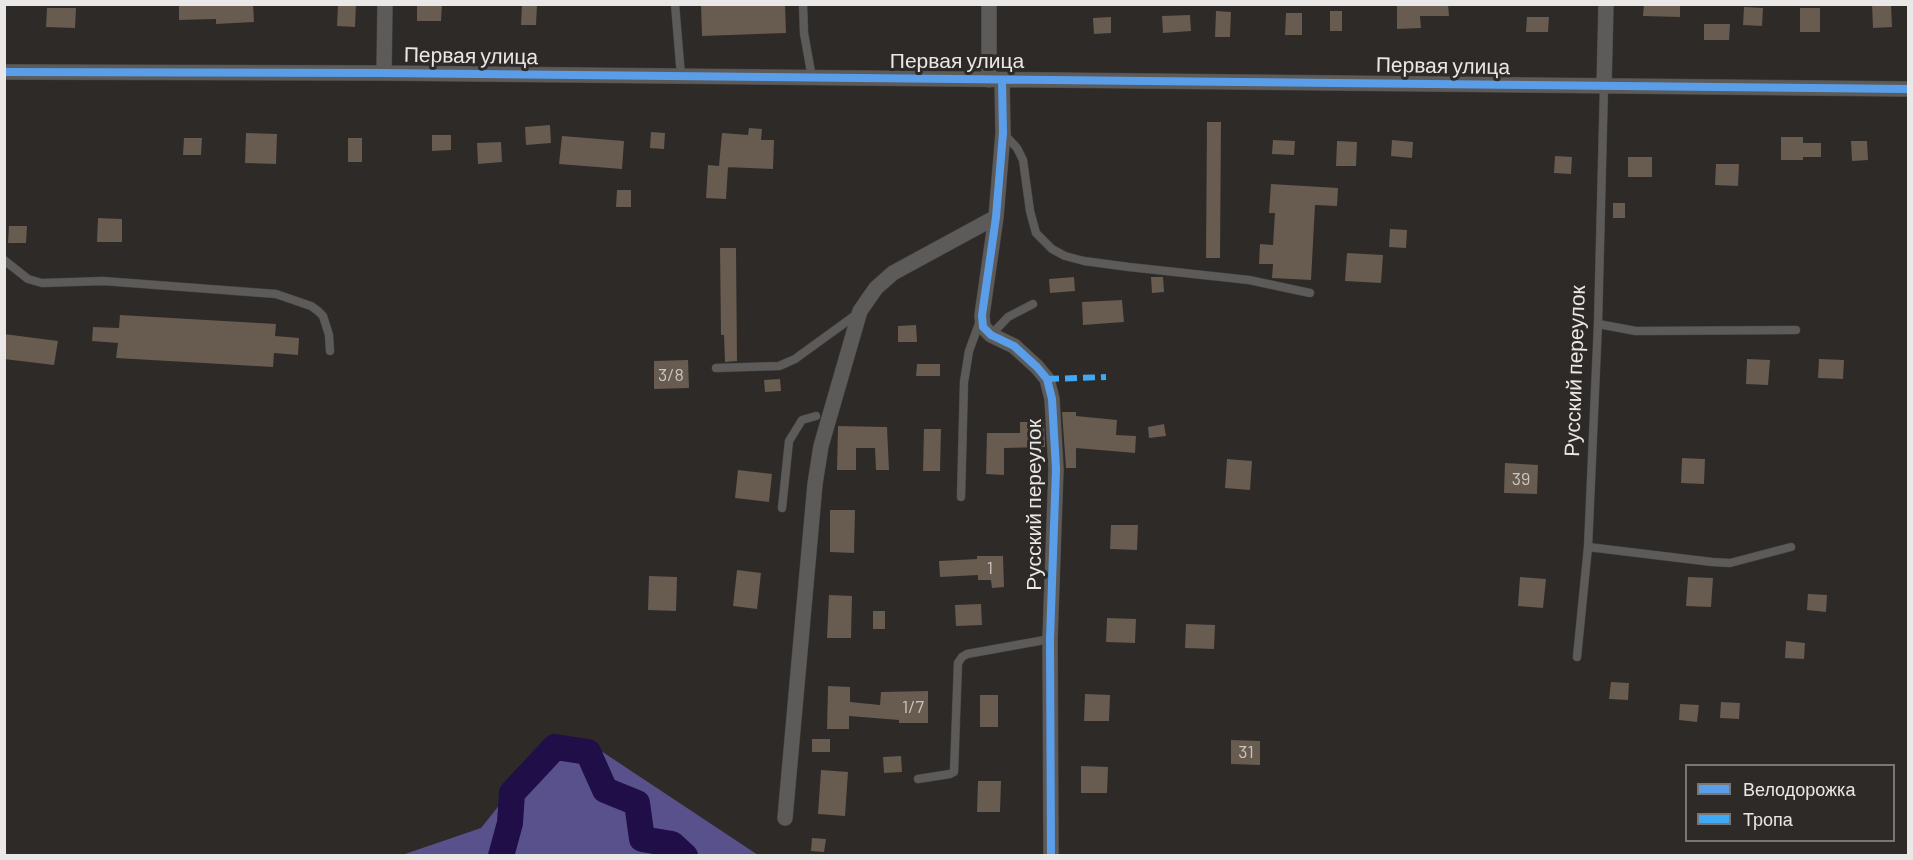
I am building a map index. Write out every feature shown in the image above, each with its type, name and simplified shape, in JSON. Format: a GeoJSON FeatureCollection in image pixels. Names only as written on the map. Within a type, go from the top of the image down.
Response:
{"type":"FeatureCollection","features":[{"type":"Feature","properties":{"kind":"street"},"geometry":{"type":"LineString","coordinates":[[384,73],[385,4]]}},
{"type":"Feature","properties":{"kind":"street"},"geometry":{"type":"LineString","coordinates":[[989,4],[995,80],[1004,133],[996,217],[982,315],[983,327],[991,335]]}},
{"type":"Feature","properties":{"kind":"street"},"geometry":{"type":"LineString","coordinates":[[1604,86],[1606,4]]}},
{"type":"Feature","properties":{"kind":"street","name":"Первая улица"},"geometry":{"type":"LineString","coordinates":[[4,72],[384,73],[1908,89]]}},
{"type":"Feature","properties":{"kind":"street"},"geometry":{"type":"LineString","coordinates":[[785,818],[815,484],[821,446],[860,311],[876,288],[893,273],[996,217]]}},
{"type":"Feature","properties":{"kind":"street","name":"Русский переулок"},"geometry":{"type":"LineString","coordinates":[[991,335],[1014,346],[1037,367],[1047,379],[1052,399],[1056,469],[1050,639],[1051,855]]}},
{"type":"Feature","properties":{"kind":"lane"},"geometry":{"type":"LineString","coordinates":[[675,4],[681,76]]}},
{"type":"Feature","properties":{"kind":"lane"},"geometry":{"type":"LineString","coordinates":[[803,4],[804,33],[813,78]]}},
{"type":"Feature","properties":{"kind":"lane","name":"Русский переулок"},"geometry":{"type":"LineString","coordinates":[[1577,657],[1588,547],[1598,324],[1604,86]]}},
{"type":"Feature","properties":{"kind":"lane"},"geometry":{"type":"LineString","coordinates":[[1004,133],[1017,148],[1023,160],[1030,212],[1036,232],[1052,249],[1065,256],[1129,267],[1249,280],[1310,293]]}},
{"type":"Feature","properties":{"kind":"lane"},"geometry":{"type":"LineString","coordinates":[[4,260],[28,279],[42,283],[104,281],[276,294],[311,306],[323,316],[329,335],[330,351]]}},
{"type":"Feature","properties":{"kind":"lane"},"geometry":{"type":"LineString","coordinates":[[991,335],[1008,317],[1032,304]]}},
{"type":"Feature","properties":{"kind":"lane"},"geometry":{"type":"LineString","coordinates":[[716,368],[779,366],[795,359],[860,311]]}},
{"type":"Feature","properties":{"kind":"lane"},"geometry":{"type":"LineString","coordinates":[[961,497],[964,382],[969,351],[982,315]]}},
{"type":"Feature","properties":{"kind":"lane"},"geometry":{"type":"LineString","coordinates":[[1598,324],[1636,331],[1796,330]]}},
{"type":"Feature","properties":{"kind":"lane"},"geometry":{"type":"LineString","coordinates":[[782,507],[789,441],[802,420],[816,416]]}},
{"type":"Feature","properties":{"kind":"lane"},"geometry":{"type":"LineString","coordinates":[[1588,547],[1730,563],[1791,547]]}},
{"type":"Feature","properties":{"kind":"lane"},"geometry":{"type":"LineString","coordinates":[[918,779],[954,772],[958,663],[962,657],[967,654],[1050,639]]}},
{"type":"Feature","properties":{"kind":"shaded area"},"geometry":{"type":"Polygon","coordinates":[[[571,738],[586,741],[758,855],[402,855],[481,828],[550,742],[571,738]]]}},
{"type":"Feature","properties":{"kind":"building"},"geometry":{"type":"Polygon","coordinates":[[[179,4],[253,4],[254,22],[216,24],[216,19],[179,20],[179,4]]]}},
{"type":"Feature","properties":{"kind":"building"},"geometry":{"type":"Polygon","coordinates":[[[338,4],[356,4],[355,27],[337,26],[338,4]]]}},
{"type":"Feature","properties":{"kind":"building"},"geometry":{"type":"Polygon","coordinates":[[[417,4],[442,4],[441,21],[417,21],[417,4]]]}},
{"type":"Feature","properties":{"kind":"building"},"geometry":{"type":"Polygon","coordinates":[[[522,4],[537,4],[536,25],[521,25],[522,4]]]}},
{"type":"Feature","properties":{"kind":"building"},"geometry":{"type":"Polygon","coordinates":[[[701,4],[785,4],[786,33],[702,36],[701,4]]]}},
{"type":"Feature","properties":{"kind":"building"},"geometry":{"type":"Polygon","coordinates":[[[1397,4],[1448,4],[1449,16],[1420,16],[1421,28],[1397,29],[1397,4]]]}},
{"type":"Feature","properties":{"kind":"building"},"geometry":{"type":"Polygon","coordinates":[[[1644,4],[1680,4],[1680,17],[1643,16],[1644,4]]]}},
{"type":"Feature","properties":{"kind":"building"},"geometry":{"type":"Polygon","coordinates":[[[1872,4],[1891,4],[1892,27],[1873,28],[1872,4]]]}},
{"type":"Feature","properties":{"kind":"building"},"geometry":{"type":"Polygon","coordinates":[[[1744,7],[1763,8],[1762,26],[1743,25],[1744,7]]]}},
{"type":"Feature","properties":{"kind":"building"},"geometry":{"type":"Polygon","coordinates":[[[47,8],[76,8],[75,28],[46,27],[47,8]]]}},
{"type":"Feature","properties":{"kind":"building"},"geometry":{"type":"Polygon","coordinates":[[[1800,8],[1820,8],[1820,32],[1800,32],[1800,8]]]}},
{"type":"Feature","properties":{"kind":"building"},"geometry":{"type":"Polygon","coordinates":[[[1216,11],[1231,12],[1230,37],[1215,37],[1216,11]]]}},
{"type":"Feature","properties":{"kind":"building"},"geometry":{"type":"Polygon","coordinates":[[[1330,11],[1342,11],[1342,31],[1330,31],[1330,11]]]}},
{"type":"Feature","properties":{"kind":"building"},"geometry":{"type":"Polygon","coordinates":[[[1286,13],[1302,13],[1302,35],[1285,35],[1286,13]]]}},
{"type":"Feature","properties":{"kind":"building"},"geometry":{"type":"Polygon","coordinates":[[[1190,15],[1191,31],[1163,33],[1162,16],[1190,15]]]}},
{"type":"Feature","properties":{"kind":"building"},"geometry":{"type":"Polygon","coordinates":[[[1111,17],[1111,33],[1094,34],[1093,18],[1111,17]]]}},
{"type":"Feature","properties":{"kind":"building"},"geometry":{"type":"Polygon","coordinates":[[[1527,17],[1549,17],[1548,32],[1526,32],[1527,17]]]}},
{"type":"Feature","properties":{"kind":"building"},"geometry":{"type":"Polygon","coordinates":[[[1704,24],[1730,24],[1729,40],[1704,40],[1704,24]]]}},
{"type":"Feature","properties":{"kind":"building"},"geometry":{"type":"Polygon","coordinates":[[[1207,122],[1221,122],[1220,258],[1206,258],[1207,122]]]}},
{"type":"Feature","properties":{"kind":"building"},"geometry":{"type":"Polygon","coordinates":[[[550,125],[551,143],[526,145],[525,127],[550,125]]]}},
{"type":"Feature","properties":{"kind":"building"},"geometry":{"type":"Polygon","coordinates":[[[749,128],[762,129],[761,140],[774,140],[773,169],[728,167],[726,199],[706,198],[708,165],[719,166],[722,133],[748,135],[749,128]]]}},
{"type":"Feature","properties":{"kind":"building"},"geometry":{"type":"Polygon","coordinates":[[[651,132],[665,133],[664,149],[650,148],[651,132]]]}},
{"type":"Feature","properties":{"kind":"building"},"geometry":{"type":"Polygon","coordinates":[[[246,133],[277,134],[276,164],[245,163],[246,133]]]}},
{"type":"Feature","properties":{"kind":"building"},"geometry":{"type":"Polygon","coordinates":[[[432,135],[451,135],[451,150],[432,151],[432,135]]]}},
{"type":"Feature","properties":{"kind":"building"},"geometry":{"type":"Polygon","coordinates":[[[562,136],[624,141],[622,169],[559,164],[562,136]]]}},
{"type":"Feature","properties":{"kind":"building"},"geometry":{"type":"Polygon","coordinates":[[[1781,137],[1803,137],[1803,143],[1821,143],[1821,157],[1781,160],[1781,137]]]}},
{"type":"Feature","properties":{"kind":"building"},"geometry":{"type":"Polygon","coordinates":[[[184,138],[202,138],[201,155],[183,155],[184,138]]]}},
{"type":"Feature","properties":{"kind":"building"},"geometry":{"type":"Polygon","coordinates":[[[348,138],[362,138],[362,162],[348,162],[348,138]]]}},
{"type":"Feature","properties":{"kind":"building"},"geometry":{"type":"Polygon","coordinates":[[[1273,140],[1295,141],[1294,155],[1272,154],[1273,140]]]}},
{"type":"Feature","properties":{"kind":"building"},"geometry":{"type":"Polygon","coordinates":[[[1392,140],[1413,142],[1412,158],[1391,156],[1392,140]]]}},
{"type":"Feature","properties":{"kind":"building"},"geometry":{"type":"Polygon","coordinates":[[[1337,141],[1357,142],[1356,166],[1336,166],[1337,141]]]}},
{"type":"Feature","properties":{"kind":"building"},"geometry":{"type":"Polygon","coordinates":[[[1851,141],[1867,141],[1868,160],[1852,161],[1851,141]]]}},
{"type":"Feature","properties":{"kind":"building"},"geometry":{"type":"Polygon","coordinates":[[[501,142],[502,162],[478,164],[477,143],[501,142]]]}},
{"type":"Feature","properties":{"kind":"building"},"geometry":{"type":"Polygon","coordinates":[[[1555,156],[1572,157],[1571,174],[1554,173],[1555,156]]]}},
{"type":"Feature","properties":{"kind":"building"},"geometry":{"type":"Polygon","coordinates":[[[1628,157],[1652,157],[1652,177],[1628,177],[1628,157]]]}},
{"type":"Feature","properties":{"kind":"building"},"geometry":{"type":"Polygon","coordinates":[[[1716,164],[1739,164],[1738,186],[1715,185],[1716,164]]]}},
{"type":"Feature","properties":{"kind":"building"},"geometry":{"type":"Polygon","coordinates":[[[1271,184],[1338,188],[1337,206],[1315,205],[1311,280],[1272,278],[1273,264],[1259,264],[1260,244],[1273,245],[1275,213],[1269,213],[1271,184]]]}},
{"type":"Feature","properties":{"kind":"building"},"geometry":{"type":"Polygon","coordinates":[[[617,190],[631,190],[631,207],[616,207],[617,190]]]}},
{"type":"Feature","properties":{"kind":"building"},"geometry":{"type":"Polygon","coordinates":[[[1613,203],[1625,203],[1625,218],[1613,218],[1613,203]]]}},
{"type":"Feature","properties":{"kind":"building"},"geometry":{"type":"Polygon","coordinates":[[[98,218],[122,219],[122,242],[97,242],[98,218]]]}},
{"type":"Feature","properties":{"kind":"building"},"geometry":{"type":"Polygon","coordinates":[[[9,226],[27,226],[26,243],[8,243],[9,226]]]}},
{"type":"Feature","properties":{"kind":"building"},"geometry":{"type":"Polygon","coordinates":[[[1390,229],[1407,230],[1406,248],[1389,247],[1390,229]]]}},
{"type":"Feature","properties":{"kind":"building"},"geometry":{"type":"Polygon","coordinates":[[[720,248],[736,248],[737,361],[725,362],[724,335],[721,335],[720,248]]]}},
{"type":"Feature","properties":{"kind":"building"},"geometry":{"type":"Polygon","coordinates":[[[1347,253],[1383,255],[1381,283],[1345,281],[1347,253]]]}},
{"type":"Feature","properties":{"kind":"building"},"geometry":{"type":"Polygon","coordinates":[[[1074,277],[1075,291],[1050,293],[1049,279],[1074,277]]]}},
{"type":"Feature","properties":{"kind":"building"},"geometry":{"type":"Polygon","coordinates":[[[1151,277],[1163,277],[1164,292],[1152,293],[1151,277]]]}},
{"type":"Feature","properties":{"kind":"building"},"geometry":{"type":"Polygon","coordinates":[[[1122,300],[1124,322],[1083,325],[1082,302],[1122,300]]]}},
{"type":"Feature","properties":{"kind":"building"},"geometry":{"type":"Polygon","coordinates":[[[120,315],[276,324],[275,336],[299,338],[298,355],[274,353],[273,367],[116,358],[118,343],[92,341],[93,327],[119,328],[120,315]]]}},
{"type":"Feature","properties":{"kind":"building"},"geometry":{"type":"Polygon","coordinates":[[[916,325],[917,342],[898,342],[898,326],[916,325]]]}},
{"type":"Feature","properties":{"kind":"building"},"geometry":{"type":"Polygon","coordinates":[[[4,334],[58,341],[54,365],[4,359],[4,334]]]}},
{"type":"Feature","properties":{"kind":"building"},"geometry":{"type":"Polygon","coordinates":[[[1747,359],[1770,360],[1768,385],[1746,384],[1747,359]]]}},
{"type":"Feature","properties":{"kind":"building"},"geometry":{"type":"Polygon","coordinates":[[[1819,359],[1844,360],[1843,379],[1818,378],[1819,359]]]}},
{"type":"Feature","properties":{"kind":"building"},"geometry":{"type":"Polygon","coordinates":[[[688,360],[689,388],[654,389],[654,361],[688,360]]]}},
{"type":"Feature","properties":{"kind":"building"},"geometry":{"type":"Polygon","coordinates":[[[917,364],[940,364],[940,376],[916,376],[917,364]]]}},
{"type":"Feature","properties":{"kind":"building"},"geometry":{"type":"Polygon","coordinates":[[[780,379],[781,391],[765,392],[764,380],[780,379]]]}},
{"type":"Feature","properties":{"kind":"building"},"geometry":{"type":"Polygon","coordinates":[[[1062,412],[1076,412],[1076,416],[1117,420],[1116,435],[1136,436],[1135,453],[1076,448],[1076,468],[1066,468],[1062,412]]]}},
{"type":"Feature","properties":{"kind":"building"},"geometry":{"type":"Polygon","coordinates":[[[1020,422],[1044,422],[1045,447],[1004,448],[1004,475],[986,474],[987,433],[1020,433],[1020,422]]]}},
{"type":"Feature","properties":{"kind":"building"},"geometry":{"type":"Polygon","coordinates":[[[1164,424],[1166,436],[1149,438],[1148,427],[1164,424]]]}},
{"type":"Feature","properties":{"kind":"building"},"geometry":{"type":"Polygon","coordinates":[[[838,426],[887,427],[889,470],[876,470],[875,448],[856,448],[856,470],[837,470],[838,426]]]}},
{"type":"Feature","properties":{"kind":"building"},"geometry":{"type":"Polygon","coordinates":[[[924,429],[941,429],[940,471],[923,471],[924,429]]]}},
{"type":"Feature","properties":{"kind":"building"},"geometry":{"type":"Polygon","coordinates":[[[1682,458],[1705,459],[1704,484],[1681,483],[1682,458]]]}},
{"type":"Feature","properties":{"kind":"building"},"geometry":{"type":"Polygon","coordinates":[[[1227,459],[1252,461],[1250,490],[1225,488],[1227,459]]]}},
{"type":"Feature","properties":{"kind":"building"},"geometry":{"type":"Polygon","coordinates":[[[1505,463],[1538,465],[1537,494],[1504,493],[1505,463]]]}},
{"type":"Feature","properties":{"kind":"building"},"geometry":{"type":"Polygon","coordinates":[[[738,470],[772,474],[769,502],[735,498],[738,470]]]}},
{"type":"Feature","properties":{"kind":"building"},"geometry":{"type":"Polygon","coordinates":[[[830,510],[855,510],[854,553],[830,552],[830,510]]]}},
{"type":"Feature","properties":{"kind":"building"},"geometry":{"type":"Polygon","coordinates":[[[1111,525],[1138,525],[1137,550],[1110,549],[1111,525]]]}},
{"type":"Feature","properties":{"kind":"building"},"geometry":{"type":"Polygon","coordinates":[[[977,556],[1003,556],[1004,587],[992,588],[991,580],[978,580],[978,575],[940,577],[939,561],[977,559],[977,556]]]}},
{"type":"Feature","properties":{"kind":"building"},"geometry":{"type":"Polygon","coordinates":[[[737,570],[761,573],[757,609],[733,606],[737,570]]]}},
{"type":"Feature","properties":{"kind":"building"},"geometry":{"type":"Polygon","coordinates":[[[649,576],[677,577],[676,611],[648,610],[649,576]]]}},
{"type":"Feature","properties":{"kind":"building"},"geometry":{"type":"Polygon","coordinates":[[[1520,577],[1546,579],[1543,608],[1518,606],[1520,577]]]}},
{"type":"Feature","properties":{"kind":"building"},"geometry":{"type":"Polygon","coordinates":[[[1688,577],[1713,578],[1711,607],[1686,606],[1688,577]]]}},
{"type":"Feature","properties":{"kind":"building"},"geometry":{"type":"Polygon","coordinates":[[[1808,594],[1827,595],[1826,612],[1807,610],[1808,594]]]}},
{"type":"Feature","properties":{"kind":"building"},"geometry":{"type":"Polygon","coordinates":[[[829,595],[852,596],[851,638],[827,638],[829,595]]]}},
{"type":"Feature","properties":{"kind":"building"},"geometry":{"type":"Polygon","coordinates":[[[981,604],[982,625],[956,626],[955,605],[981,604]]]}},
{"type":"Feature","properties":{"kind":"building"},"geometry":{"type":"Polygon","coordinates":[[[873,611],[885,611],[885,629],[873,629],[873,611]]]}},
{"type":"Feature","properties":{"kind":"building"},"geometry":{"type":"Polygon","coordinates":[[[1107,618],[1136,619],[1135,643],[1106,642],[1107,618]]]}},
{"type":"Feature","properties":{"kind":"building"},"geometry":{"type":"Polygon","coordinates":[[[1186,624],[1215,625],[1214,649],[1185,648],[1186,624]]]}},
{"type":"Feature","properties":{"kind":"building"},"geometry":{"type":"Polygon","coordinates":[[[1786,641],[1805,643],[1804,659],[1785,658],[1786,641]]]}},
{"type":"Feature","properties":{"kind":"building"},"geometry":{"type":"Polygon","coordinates":[[[1611,682],[1629,683],[1628,700],[1609,699],[1611,682]]]}},
{"type":"Feature","properties":{"kind":"building"},"geometry":{"type":"Polygon","coordinates":[[[828,686],[850,687],[850,702],[880,705],[881,692],[928,691],[928,723],[899,723],[899,720],[849,716],[849,729],[827,729],[828,686]]]}},
{"type":"Feature","properties":{"kind":"building"},"geometry":{"type":"Polygon","coordinates":[[[1085,694],[1110,695],[1109,721],[1084,721],[1085,694]]]}},
{"type":"Feature","properties":{"kind":"building"},"geometry":{"type":"Polygon","coordinates":[[[980,695],[998,695],[998,727],[980,727],[980,695]]]}},
{"type":"Feature","properties":{"kind":"building"},"geometry":{"type":"Polygon","coordinates":[[[1721,702],[1740,703],[1739,719],[1720,718],[1721,702]]]}},
{"type":"Feature","properties":{"kind":"building"},"geometry":{"type":"Polygon","coordinates":[[[1680,704],[1699,705],[1697,722],[1679,720],[1680,704]]]}},
{"type":"Feature","properties":{"kind":"building"},"geometry":{"type":"Polygon","coordinates":[[[812,739],[830,739],[830,752],[812,752],[812,739]]]}},
{"type":"Feature","properties":{"kind":"building"},"geometry":{"type":"Polygon","coordinates":[[[1231,740],[1260,741],[1260,765],[1231,764],[1231,740]]]}},
{"type":"Feature","properties":{"kind":"building"},"geometry":{"type":"Polygon","coordinates":[[[901,756],[902,772],[884,773],[883,757],[901,756]]]}},
{"type":"Feature","properties":{"kind":"building"},"geometry":{"type":"Polygon","coordinates":[[[1081,766],[1108,767],[1107,793],[1081,793],[1081,766]]]}},
{"type":"Feature","properties":{"kind":"building"},"geometry":{"type":"Polygon","coordinates":[[[821,770],[848,772],[845,816],[818,814],[821,770]]]}},
{"type":"Feature","properties":{"kind":"building"},"geometry":{"type":"Polygon","coordinates":[[[978,781],[1001,781],[1000,812],[977,812],[978,781]]]}},
{"type":"Feature","properties":{"kind":"building"},"geometry":{"type":"Polygon","coordinates":[[[812,838],[826,839],[824,852],[811,851],[812,838]]]}},
{"type":"Feature","properties":{"kind":"waterway"},"geometry":{"type":"LineString","coordinates":[[501,856],[510,823],[512,793],[555,747],[588,752],[605,790],[637,803],[642,839],[672,844],[685,856]]}},
{"type":"Feature","properties":{"kind":"marked path"},"geometry":{"type":"LineString","coordinates":[[1047,379],[1106,377]]}},
{"type":"Feature","properties":{"kind":"cycle path"},"geometry":{"type":"LineString","coordinates":[[4,72],[384,73],[1908,89]]}},
{"type":"Feature","properties":{"kind":"cycle path"},"geometry":{"type":"LineString","coordinates":[[1002,80],[1003,133],[996,217],[982,315],[983,327],[991,335],[1014,346],[1037,367],[1047,379],[1052,399],[1056,469],[1050,639],[1051,856]]}}]}
